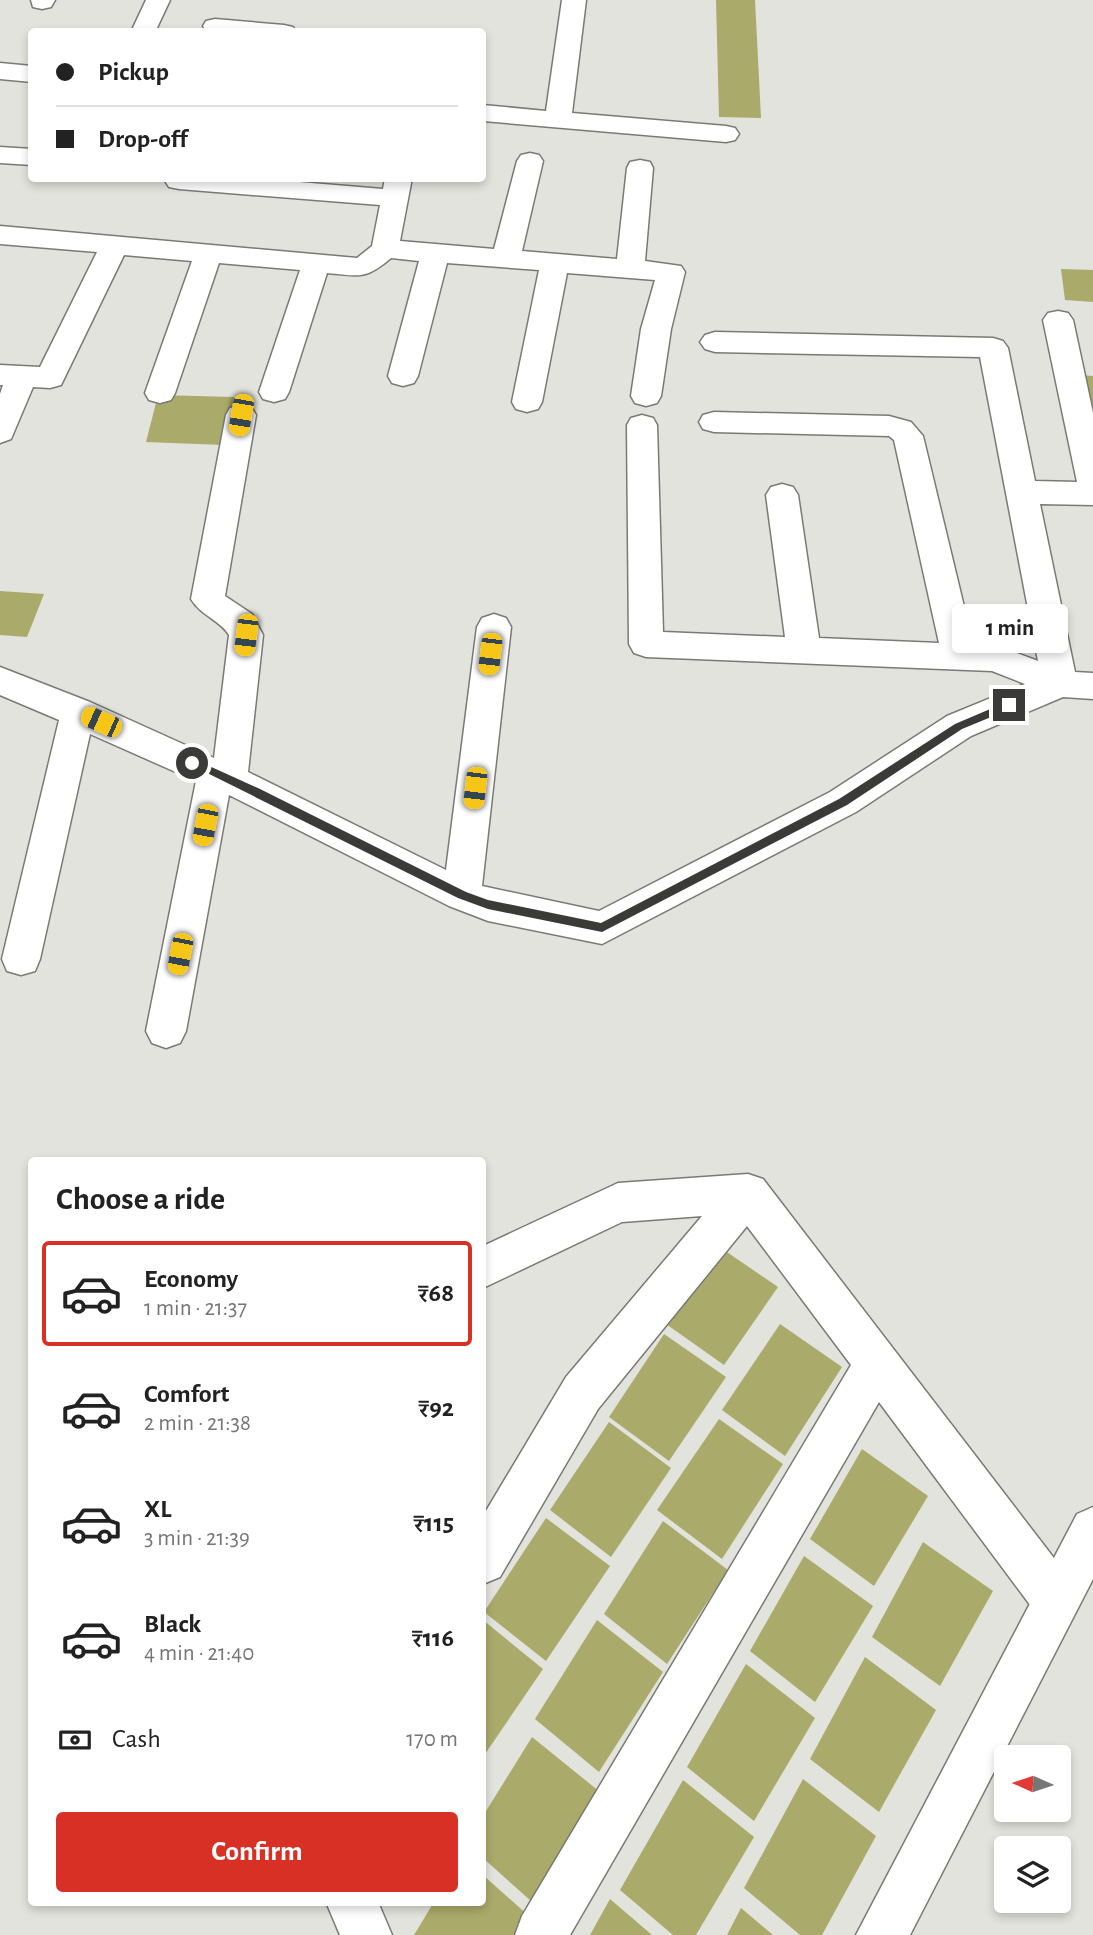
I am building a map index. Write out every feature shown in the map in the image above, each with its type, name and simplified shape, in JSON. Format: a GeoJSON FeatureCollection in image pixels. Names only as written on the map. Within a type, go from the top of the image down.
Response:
{"type":"FeatureCollection","features":[{"type":"Feature","properties":{"kind":"street"},"geometry":{"type":"LineString","coordinates":[[144,28],[158,0]]}},
{"type":"Feature","properties":{"kind":"street"},"geometry":{"type":"LineString","coordinates":[[214,28],[226,0]]}},
{"type":"Feature","properties":{"kind":"street"},"geometry":{"type":"LineString","coordinates":[[558,119],[574,0]]}},
{"type":"Feature","properties":{"kind":"street"},"geometry":{"type":"LineString","coordinates":[[0,71],[28,74]]}},
{"type":"Feature","properties":{"kind":"street"},"geometry":{"type":"LineString","coordinates":[[486,113],[726,134]]}},
{"type":"Feature","properties":{"kind":"street"},"geometry":{"type":"LineString","coordinates":[[0,155],[28,157]]}},
{"type":"Feature","properties":{"kind":"street"},"geometry":{"type":"LineString","coordinates":[[506,259],[530,161]]}},
{"type":"Feature","properties":{"kind":"street"},"geometry":{"type":"LineString","coordinates":[[630,269],[640,168]]}},
{"type":"Feature","properties":{"kind":"street"},"geometry":{"type":"LineString","coordinates":[[0,235],[363,267],[385,249],[397,188],[209,182]]}},
{"type":"Feature","properties":{"kind":"street"},"geometry":{"type":"LineString","coordinates":[[0,432],[11,375],[50,378],[114,246]]}},
{"type":"Feature","properties":{"kind":"street"},"geometry":{"type":"LineString","coordinates":[[385,249],[671,272],[656,329],[644,411],[646,644],[995,658],[1076,685]]}},
{"type":"Feature","properties":{"kind":"street"},"geometry":{"type":"LineString","coordinates":[[403,376],[435,253]]}},
{"type":"Feature","properties":{"kind":"street"},"geometry":{"type":"LineString","coordinates":[[160,393],[208,255]]}},
{"type":"Feature","properties":{"kind":"street"},"geometry":{"type":"LineString","coordinates":[[527,402],[555,263]]}},
{"type":"Feature","properties":{"kind":"street"},"geometry":{"type":"LineString","coordinates":[[274,392],[316,264]]}},
{"type":"Feature","properties":{"kind":"street"},"geometry":{"type":"LineString","coordinates":[[1058,320],[1093,485]]}},
{"type":"Feature","properties":{"kind":"street"},"geometry":{"type":"LineString","coordinates":[[715,342],[993,348],[1021,492],[1076,685]]}},
{"type":"Feature","properties":{"kind":"street"},"geometry":{"type":"LineString","coordinates":[[166,1031],[222,776],[246,635],[240,621],[214,607],[208,599],[241,415]]}},
{"type":"Feature","properties":{"kind":"street"},"geometry":{"type":"LineString","coordinates":[[714,422],[889,426],[900,429],[908,436],[959,657]]}},
{"type":"Feature","properties":{"kind":"street"},"geometry":{"type":"LineString","coordinates":[[1021,492],[1093,494]]}},
{"type":"Feature","properties":{"kind":"street"},"geometry":{"type":"LineString","coordinates":[[782,495],[804,651]]}},
{"type":"Feature","properties":{"kind":"street"},"geometry":{"type":"LineString","coordinates":[[462,895],[494,627]]}},
{"type":"Feature","properties":{"kind":"street"},"geometry":{"type":"LineString","coordinates":[[0,680],[222,776],[462,895],[488,905],[602,928],[843,802],[959,726],[1076,685]]}},
{"type":"Feature","properties":{"kind":"street"},"geometry":{"type":"LineString","coordinates":[[21,959],[78,712]]}},
{"type":"Feature","properties":{"kind":"street"},"geometry":{"type":"LineString","coordinates":[[486,1267],[618,1203],[748,1193]]}},
{"type":"Feature","properties":{"kind":"street"},"geometry":{"type":"LineString","coordinates":[[748,1193],[1056,1600]]}},
{"type":"Feature","properties":{"kind":"street"},"geometry":{"type":"LineString","coordinates":[[486,1555],[582,1393],[748,1193]]}},
{"type":"Feature","properties":{"kind":"street"},"geometry":{"type":"LineString","coordinates":[[541,1935],[877,1364]]}},
{"type":"Feature","properties":{"kind":"street"},"geometry":{"type":"LineString","coordinates":[[882,1935],[1093,1530]]}},
{"type":"Feature","properties":{"kind":"street"},"geometry":{"type":"LineString","coordinates":[[354,1906],[366,1935]]}},
{"type":"Feature","properties":{"kind":"building"},"geometry":{"type":"Polygon","coordinates":[[[716,0],[755,0],[761,118],[719,117],[716,0]]]}},
{"type":"Feature","properties":{"kind":"building"},"geometry":{"type":"Polygon","coordinates":[[[1061,269],[1093,270],[1093,302],[1065,300],[1061,269]]]}},
{"type":"Feature","properties":{"kind":"building"},"geometry":{"type":"Polygon","coordinates":[[[1079,375],[1093,376],[1093,423],[1079,375]]]}},
{"type":"Feature","properties":{"kind":"building"},"geometry":{"type":"Polygon","coordinates":[[[158,395],[234,397],[224,445],[146,442],[158,395]]]}},
{"type":"Feature","properties":{"kind":"building"},"geometry":{"type":"Polygon","coordinates":[[[0,591],[44,594],[27,637],[0,635],[0,591]]]}},
{"type":"Feature","properties":{"kind":"building"},"geometry":{"type":"Polygon","coordinates":[[[718,1246],[778,1287],[724,1365],[666,1324],[718,1246]]]}},
{"type":"Feature","properties":{"kind":"building"},"geometry":{"type":"Polygon","coordinates":[[[780,1324],[842,1367],[785,1456],[722,1410],[780,1324]]]}},
{"type":"Feature","properties":{"kind":"building"},"geometry":{"type":"Polygon","coordinates":[[[664,1334],[726,1377],[669,1461],[609,1417],[664,1334]]]}},
{"type":"Feature","properties":{"kind":"building"},"geometry":{"type":"Polygon","coordinates":[[[719,1419],[783,1464],[722,1559],[657,1510],[719,1419]]]}},
{"type":"Feature","properties":{"kind":"building"},"geometry":{"type":"Polygon","coordinates":[[[609,1422],[671,1468],[611,1557],[550,1510],[609,1422]]]}},
{"type":"Feature","properties":{"kind":"building"},"geometry":{"type":"Polygon","coordinates":[[[862,1449],[928,1496],[874,1586],[810,1539],[862,1449]]]}},
{"type":"Feature","properties":{"kind":"building"},"geometry":{"type":"Polygon","coordinates":[[[546,1518],[610,1566],[546,1661],[486,1614],[486,1609],[546,1518]]]}},
{"type":"Feature","properties":{"kind":"building"},"geometry":{"type":"Polygon","coordinates":[[[663,1521],[728,1570],[667,1664],[604,1614],[663,1521]]]}},
{"type":"Feature","properties":{"kind":"building"},"geometry":{"type":"Polygon","coordinates":[[[923,1542],[993,1591],[940,1686],[872,1637],[923,1542]]]}},
{"type":"Feature","properties":{"kind":"building"},"geometry":{"type":"Polygon","coordinates":[[[804,1556],[873,1606],[815,1702],[750,1651],[804,1556]]]}},
{"type":"Feature","properties":{"kind":"building"},"geometry":{"type":"Polygon","coordinates":[[[597,1620],[663,1672],[599,1772],[535,1719],[597,1620]]]}},
{"type":"Feature","properties":{"kind":"building"},"geometry":{"type":"Polygon","coordinates":[[[486,1622],[543,1669],[486,1753],[486,1622]]]}},
{"type":"Feature","properties":{"kind":"building"},"geometry":{"type":"Polygon","coordinates":[[[865,1657],[936,1710],[879,1812],[810,1759],[865,1657]]]}},
{"type":"Feature","properties":{"kind":"building"},"geometry":{"type":"Polygon","coordinates":[[[746,1664],[815,1718],[754,1821],[687,1767],[746,1664]]]}},
{"type":"Feature","properties":{"kind":"building"},"geometry":{"type":"Polygon","coordinates":[[[532,1737],[600,1792],[531,1901],[486,1861],[486,1811],[532,1737]]]}},
{"type":"Feature","properties":{"kind":"building"},"geometry":{"type":"Polygon","coordinates":[[[803,1779],[876,1836],[822,1935],[800,1935],[744,1888],[803,1779]]]}},
{"type":"Feature","properties":{"kind":"building"},"geometry":{"type":"Polygon","coordinates":[[[683,1780],[754,1837],[696,1935],[673,1935],[620,1890],[683,1780]]]}},
{"type":"Feature","properties":{"kind":"building"},"geometry":{"type":"Polygon","coordinates":[[[486,1878],[530,1917],[519,1935],[414,1935],[432,1906],[486,1906],[486,1878]]]}},
{"type":"Feature","properties":{"kind":"building"},"geometry":{"type":"Polygon","coordinates":[[[610,1899],[652,1935],[590,1935],[610,1899]]]}},
{"type":"Feature","properties":{"kind":"building"},"geometry":{"type":"Polygon","coordinates":[[[741,1908],[773,1935],[727,1935],[741,1908]]]}},
{"type":"Feature","properties":{"kind":"route"},"geometry":{"type":"LineString","coordinates":[[192,763],[257,792],[462,895],[488,905],[602,928],[843,802],[959,726],[1009,705]]}}]}
